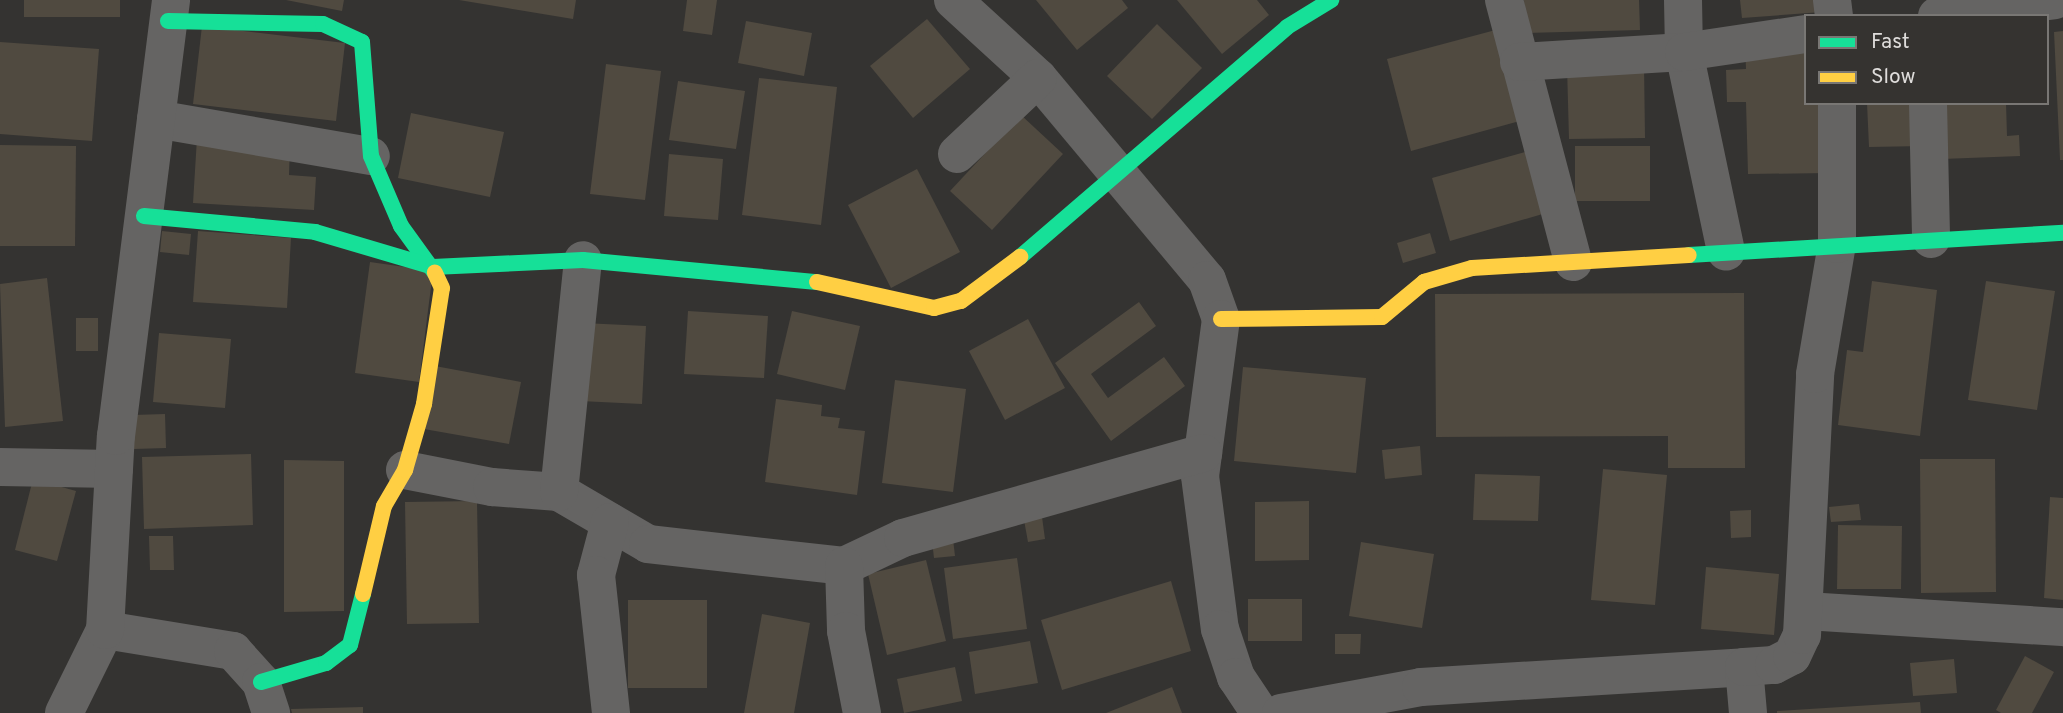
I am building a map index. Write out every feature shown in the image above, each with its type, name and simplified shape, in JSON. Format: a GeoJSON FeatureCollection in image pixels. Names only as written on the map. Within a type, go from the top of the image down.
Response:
{"type":"FeatureCollection","features":[{"type":"Feature","properties":{"kind":"street"},"geometry":{"type":"LineString","coordinates":[[953,0],[1038,78],[1207,280],[1221,319],[1200,476],[1220,629],[1236,677],[1260,713]]}},
{"type":"Feature","properties":{"kind":"street"},"geometry":{"type":"LineString","coordinates":[[144,216],[315,232],[433,267],[583,260],[792,277],[934,308],[961,301],[1046,237],[1287,27],[1331,0]]}},
{"type":"Feature","properties":{"kind":"street"},"geometry":{"type":"LineString","coordinates":[[1504,0],[1573,262]]}},
{"type":"Feature","properties":{"kind":"street"},"geometry":{"type":"LineString","coordinates":[[1683,0],[1684,51],[1726,252]]}},
{"type":"Feature","properties":{"kind":"street"},"geometry":{"type":"LineString","coordinates":[[1952,14],[2055,0]]}},
{"type":"Feature","properties":{"kind":"street"},"geometry":{"type":"LineString","coordinates":[[64,713],[105,629],[114,469],[169,10],[323,24],[362,42],[371,156],[401,226],[433,267],[442,288],[424,404],[405,470],[384,506],[350,645],[326,663],[266,697],[233,651],[105,629]]}},
{"type":"Feature","properties":{"kind":"street"},"geometry":{"type":"LineString","coordinates":[[1519,62],[1684,51],[1804,34]]}},
{"type":"Feature","properties":{"kind":"street"},"geometry":{"type":"LineString","coordinates":[[957,154],[1038,78]]}},
{"type":"Feature","properties":{"kind":"street"},"geometry":{"type":"LineString","coordinates":[[1281,713],[1421,687],[1774,665],[1792,656],[1802,635],[1806,611],[1815,374],[1837,244],[1837,105]]}},
{"type":"Feature","properties":{"kind":"street"},"geometry":{"type":"LineString","coordinates":[[1928,105],[1931,239]]}},
{"type":"Feature","properties":{"kind":"street"},"geometry":{"type":"LineString","coordinates":[[156,119],[371,156]]}},
{"type":"Feature","properties":{"kind":"street"},"geometry":{"type":"LineString","coordinates":[[1221,319],[1382,317],[1424,282],[1472,268],[1837,244],[2063,233]]}},
{"type":"Feature","properties":{"kind":"street"},"geometry":{"type":"LineString","coordinates":[[559,492],[583,260]]}},
{"type":"Feature","properties":{"kind":"street"},"geometry":{"type":"LineString","coordinates":[[405,470],[492,487],[559,492],[648,544],[844,566],[903,538],[1203,453]]}},
{"type":"Feature","properties":{"kind":"street"},"geometry":{"type":"LineString","coordinates":[[0,467],[114,469]]}},
{"type":"Feature","properties":{"kind":"street"},"geometry":{"type":"LineString","coordinates":[[610,522],[596,575],[611,713]]}},
{"type":"Feature","properties":{"kind":"street"},"geometry":{"type":"LineString","coordinates":[[844,566],[846,631],[862,713]]}},
{"type":"Feature","properties":{"kind":"street"},"geometry":{"type":"LineString","coordinates":[[1806,611],[2063,627]]}},
{"type":"Feature","properties":{"kind":"street"},"geometry":{"type":"LineString","coordinates":[[1744,667],[1748,713]]}},
{"type":"Feature","properties":{"kind":"building"},"geometry":{"type":"Polygon","coordinates":[[[24,0],[120,0],[120,17],[24,17],[24,0]]]}},
{"type":"Feature","properties":{"kind":"building"},"geometry":{"type":"Polygon","coordinates":[[[286,0],[344,0],[342,11],[286,0]]]}},
{"type":"Feature","properties":{"kind":"building"},"geometry":{"type":"Polygon","coordinates":[[[459,0],[576,0],[573,19],[459,0]]]}},
{"type":"Feature","properties":{"kind":"building"},"geometry":{"type":"Polygon","coordinates":[[[687,0],[717,0],[712,35],[683,31],[687,0]]]}},
{"type":"Feature","properties":{"kind":"building"},"geometry":{"type":"Polygon","coordinates":[[[1036,0],[1122,0],[1128,8],[1077,50],[1036,0]]]}},
{"type":"Feature","properties":{"kind":"building"},"geometry":{"type":"Polygon","coordinates":[[[1177,0],[1257,0],[1269,15],[1222,54],[1177,0]]]}},
{"type":"Feature","properties":{"kind":"building"},"geometry":{"type":"Polygon","coordinates":[[[1524,0],[1639,0],[1640,30],[1525,33],[1524,0]]]}},
{"type":"Feature","properties":{"kind":"building"},"geometry":{"type":"Polygon","coordinates":[[[1740,0],[1821,0],[1822,12],[1742,18],[1740,0]]]}},
{"type":"Feature","properties":{"kind":"building"},"geometry":{"type":"Polygon","coordinates":[[[927,19],[970,69],[913,118],[870,66],[927,19]]]}},
{"type":"Feature","properties":{"kind":"building"},"geometry":{"type":"Polygon","coordinates":[[[746,21],[812,33],[804,76],[738,63],[746,21]]]}},
{"type":"Feature","properties":{"kind":"building"},"geometry":{"type":"Polygon","coordinates":[[[1157,24],[1202,68],[1152,119],[1107,76],[1157,24]]]}},
{"type":"Feature","properties":{"kind":"building"},"geometry":{"type":"Polygon","coordinates":[[[202,26],[345,43],[336,121],[193,104],[202,26]]]}},
{"type":"Feature","properties":{"kind":"building"},"geometry":{"type":"Polygon","coordinates":[[[1503,28],[1527,119],[1411,151],[1387,59],[1503,28]]]}},
{"type":"Feature","properties":{"kind":"building"},"geometry":{"type":"Polygon","coordinates":[[[2063,31],[2063,160],[2060,160],[2054,32],[2063,31]]]}},
{"type":"Feature","properties":{"kind":"building"},"geometry":{"type":"Polygon","coordinates":[[[0,42],[99,49],[92,141],[0,134],[0,42]]]}},
{"type":"Feature","properties":{"kind":"building"},"geometry":{"type":"Polygon","coordinates":[[[1804,45],[1804,105],[1827,105],[1828,173],[1748,174],[1746,102],[1727,102],[1726,70],[1746,69],[1745,46],[1804,45]]]}},
{"type":"Feature","properties":{"kind":"building"},"geometry":{"type":"Polygon","coordinates":[[[606,64],[661,71],[645,200],[590,194],[606,64]]]}},
{"type":"Feature","properties":{"kind":"building"},"geometry":{"type":"Polygon","coordinates":[[[1644,65],[1645,138],[1569,139],[1567,66],[1644,65]]]}},
{"type":"Feature","properties":{"kind":"building"},"geometry":{"type":"Polygon","coordinates":[[[759,78],[837,87],[821,225],[742,215],[759,78]]]}},
{"type":"Feature","properties":{"kind":"building"},"geometry":{"type":"Polygon","coordinates":[[[678,81],[745,91],[736,149],[669,140],[678,81]]]}},
{"type":"Feature","properties":{"kind":"building"},"geometry":{"type":"Polygon","coordinates":[[[1867,105],[1922,105],[1924,146],[1869,147],[1867,105]]]}},
{"type":"Feature","properties":{"kind":"building"},"geometry":{"type":"Polygon","coordinates":[[[1940,105],[2006,105],[2007,136],[2019,135],[2020,156],[1942,159],[1940,105]]]}},
{"type":"Feature","properties":{"kind":"building"},"geometry":{"type":"Polygon","coordinates":[[[411,113],[504,132],[490,197],[398,178],[411,113]]]}},
{"type":"Feature","properties":{"kind":"building"},"geometry":{"type":"Polygon","coordinates":[[[1021,115],[1063,154],[992,230],[950,191],[1021,115]]]}},
{"type":"Feature","properties":{"kind":"building"},"geometry":{"type":"Polygon","coordinates":[[[197,138],[290,144],[289,175],[316,177],[314,210],[193,203],[197,138]]]}},
{"type":"Feature","properties":{"kind":"building"},"geometry":{"type":"Polygon","coordinates":[[[0,145],[76,146],[75,246],[0,246],[0,145]]]}},
{"type":"Feature","properties":{"kind":"building"},"geometry":{"type":"Polygon","coordinates":[[[1575,146],[1650,146],[1650,201],[1575,201],[1575,146]]]}},
{"type":"Feature","properties":{"kind":"building"},"geometry":{"type":"Polygon","coordinates":[[[1529,151],[1546,213],[1450,241],[1432,178],[1529,151]]]}},
{"type":"Feature","properties":{"kind":"building"},"geometry":{"type":"Polygon","coordinates":[[[669,154],[723,159],[718,220],[664,216],[669,154]]]}},
{"type":"Feature","properties":{"kind":"building"},"geometry":{"type":"Polygon","coordinates":[[[917,169],[960,252],[891,288],[848,205],[917,169]]]}},
{"type":"Feature","properties":{"kind":"building"},"geometry":{"type":"Polygon","coordinates":[[[162,231],[191,234],[189,255],[160,252],[162,231]]]}},
{"type":"Feature","properties":{"kind":"building"},"geometry":{"type":"Polygon","coordinates":[[[198,231],[291,238],[287,308],[193,302],[198,231]]]}},
{"type":"Feature","properties":{"kind":"building"},"geometry":{"type":"Polygon","coordinates":[[[1430,233],[1436,253],[1403,263],[1397,243],[1430,233]]]}},
{"type":"Feature","properties":{"kind":"building"},"geometry":{"type":"Polygon","coordinates":[[[370,262],[433,271],[419,382],[355,373],[370,262]]]}},
{"type":"Feature","properties":{"kind":"building"},"geometry":{"type":"Polygon","coordinates":[[[47,278],[63,421],[5,427],[0,284],[47,278]]]}},
{"type":"Feature","properties":{"kind":"building"},"geometry":{"type":"Polygon","coordinates":[[[1872,281],[1937,290],[1920,436],[1838,425],[1847,350],[1863,352],[1872,281]]]}},
{"type":"Feature","properties":{"kind":"building"},"geometry":{"type":"Polygon","coordinates":[[[1986,281],[2055,291],[2037,410],[1968,400],[1986,281]]]}},
{"type":"Feature","properties":{"kind":"building"},"geometry":{"type":"Polygon","coordinates":[[[1744,293],[1745,468],[1668,468],[1668,436],[1436,437],[1435,294],[1744,293]]]}},
{"type":"Feature","properties":{"kind":"building"},"geometry":{"type":"Polygon","coordinates":[[[1139,302],[1156,326],[1091,374],[1108,398],[1164,357],[1185,386],[1111,441],[1055,363],[1139,302]]]}},
{"type":"Feature","properties":{"kind":"building"},"geometry":{"type":"Polygon","coordinates":[[[688,311],[768,316],[764,378],[684,374],[688,311]]]}},
{"type":"Feature","properties":{"kind":"building"},"geometry":{"type":"Polygon","coordinates":[[[792,311],[860,326],[845,390],[777,374],[792,311]]]}},
{"type":"Feature","properties":{"kind":"building"},"geometry":{"type":"Polygon","coordinates":[[[76,318],[98,318],[98,351],[76,351],[76,318]]]}},
{"type":"Feature","properties":{"kind":"building"},"geometry":{"type":"Polygon","coordinates":[[[1028,319],[1065,388],[1005,420],[969,351],[1028,319]]]}},
{"type":"Feature","properties":{"kind":"building"},"geometry":{"type":"Polygon","coordinates":[[[583,323],[646,326],[642,404],[580,401],[583,323]]]}},
{"type":"Feature","properties":{"kind":"building"},"geometry":{"type":"Polygon","coordinates":[[[159,333],[231,339],[225,408],[153,402],[159,333]]]}},
{"type":"Feature","properties":{"kind":"building"},"geometry":{"type":"Polygon","coordinates":[[[435,366],[521,382],[509,444],[424,429],[435,366]]]}},
{"type":"Feature","properties":{"kind":"building"},"geometry":{"type":"Polygon","coordinates":[[[1243,367],[1366,378],[1356,473],[1234,461],[1243,367]]]}},
{"type":"Feature","properties":{"kind":"building"},"geometry":{"type":"Polygon","coordinates":[[[895,380],[966,389],[953,492],[882,483],[895,380]]]}},
{"type":"Feature","properties":{"kind":"building"},"geometry":{"type":"Polygon","coordinates":[[[776,399],[822,405],[821,416],[840,418],[838,428],[865,431],[857,495],[765,482],[776,399]]]}},
{"type":"Feature","properties":{"kind":"building"},"geometry":{"type":"Polygon","coordinates":[[[165,414],[166,448],[134,449],[133,415],[165,414]]]}},
{"type":"Feature","properties":{"kind":"building"},"geometry":{"type":"Polygon","coordinates":[[[1420,446],[1422,475],[1385,479],[1382,450],[1420,446]]]}},
{"type":"Feature","properties":{"kind":"building"},"geometry":{"type":"Polygon","coordinates":[[[251,454],[253,525],[144,529],[142,457],[251,454]]]}},
{"type":"Feature","properties":{"kind":"building"},"geometry":{"type":"Polygon","coordinates":[[[1920,459],[1995,459],[1996,592],[1921,593],[1920,459]]]}},
{"type":"Feature","properties":{"kind":"building"},"geometry":{"type":"Polygon","coordinates":[[[284,460],[344,461],[344,611],[284,612],[284,460]]]}},
{"type":"Feature","properties":{"kind":"building"},"geometry":{"type":"Polygon","coordinates":[[[1603,469],[1667,475],[1655,605],[1591,600],[1603,469]]]}},
{"type":"Feature","properties":{"kind":"building"},"geometry":{"type":"Polygon","coordinates":[[[1475,474],[1540,476],[1538,521],[1473,520],[1475,474]]]}},
{"type":"Feature","properties":{"kind":"building"},"geometry":{"type":"Polygon","coordinates":[[[33,479],[76,491],[57,561],[15,550],[33,479]]]}},
{"type":"Feature","properties":{"kind":"building"},"geometry":{"type":"Polygon","coordinates":[[[2050,497],[2063,498],[2063,600],[2044,598],[2050,497]]]}},
{"type":"Feature","properties":{"kind":"building"},"geometry":{"type":"Polygon","coordinates":[[[477,501],[479,623],[407,624],[405,502],[477,501]]]}},
{"type":"Feature","properties":{"kind":"building"},"geometry":{"type":"Polygon","coordinates":[[[1309,501],[1309,560],[1255,561],[1255,502],[1309,501]]]}},
{"type":"Feature","properties":{"kind":"building"},"geometry":{"type":"Polygon","coordinates":[[[1859,504],[1861,520],[1831,522],[1829,507],[1859,504]]]}},
{"type":"Feature","properties":{"kind":"building"},"geometry":{"type":"Polygon","coordinates":[[[1751,510],[1751,537],[1731,538],[1730,511],[1751,510]]]}},
{"type":"Feature","properties":{"kind":"building"},"geometry":{"type":"Polygon","coordinates":[[[1042,517],[1045,539],[1028,542],[1024,520],[1042,517]]]}},
{"type":"Feature","properties":{"kind":"building"},"geometry":{"type":"Polygon","coordinates":[[[1838,525],[1902,526],[1901,589],[1837,589],[1838,525]]]}},
{"type":"Feature","properties":{"kind":"building"},"geometry":{"type":"Polygon","coordinates":[[[149,536],[173,536],[174,570],[150,570],[149,536]]]}},
{"type":"Feature","properties":{"kind":"building"},"geometry":{"type":"Polygon","coordinates":[[[953,539],[955,556],[934,558],[932,541],[953,539]]]}},
{"type":"Feature","properties":{"kind":"building"},"geometry":{"type":"Polygon","coordinates":[[[1361,542],[1434,554],[1422,628],[1349,616],[1361,542]]]}},
{"type":"Feature","properties":{"kind":"building"},"geometry":{"type":"Polygon","coordinates":[[[1017,558],[1027,629],[953,639],[944,568],[1017,558]]]}},
{"type":"Feature","properties":{"kind":"building"},"geometry":{"type":"Polygon","coordinates":[[[926,560],[946,641],[887,655],[868,574],[926,560]]]}},
{"type":"Feature","properties":{"kind":"building"},"geometry":{"type":"Polygon","coordinates":[[[1706,567],[1779,574],[1774,635],[1701,629],[1706,567]]]}},
{"type":"Feature","properties":{"kind":"building"},"geometry":{"type":"Polygon","coordinates":[[[1171,581],[1191,651],[1062,690],[1041,620],[1171,581]]]}},
{"type":"Feature","properties":{"kind":"building"},"geometry":{"type":"Polygon","coordinates":[[[1248,599],[1302,599],[1302,641],[1248,641],[1248,599]]]}},
{"type":"Feature","properties":{"kind":"building"},"geometry":{"type":"Polygon","coordinates":[[[628,600],[707,600],[707,688],[628,688],[628,600]]]}},
{"type":"Feature","properties":{"kind":"building"},"geometry":{"type":"Polygon","coordinates":[[[762,614],[810,623],[794,713],[744,713],[762,614]]]}},
{"type":"Feature","properties":{"kind":"building"},"geometry":{"type":"Polygon","coordinates":[[[1335,634],[1361,634],[1360,654],[1335,654],[1335,634]]]}},
{"type":"Feature","properties":{"kind":"building"},"geometry":{"type":"Polygon","coordinates":[[[1030,641],[1038,683],[975,694],[969,652],[1030,641]]]}},
{"type":"Feature","properties":{"kind":"building"},"geometry":{"type":"Polygon","coordinates":[[[2025,656],[2054,672],[2032,713],[2001,713],[1996,710],[2025,656]]]}},
{"type":"Feature","properties":{"kind":"building"},"geometry":{"type":"Polygon","coordinates":[[[1954,659],[1957,693],[1913,696],[1910,663],[1954,659]]]}},
{"type":"Feature","properties":{"kind":"building"},"geometry":{"type":"Polygon","coordinates":[[[955,667],[962,701],[904,713],[897,679],[955,667]]]}},
{"type":"Feature","properties":{"kind":"building"},"geometry":{"type":"Polygon","coordinates":[[[1172,687],[1182,713],[1106,713],[1172,687]]]}},
{"type":"Feature","properties":{"kind":"building"},"geometry":{"type":"Polygon","coordinates":[[[1920,702],[1921,713],[1777,713],[1777,711],[1920,702]]]}},
{"type":"Feature","properties":{"kind":"building"},"geometry":{"type":"Polygon","coordinates":[[[363,707],[363,713],[292,713],[291,709],[363,707]]]}},
{"type":"Feature","properties":{"kind":"traffic: fast"},"geometry":{"type":"LineString","coordinates":[[1020,257],[1287,27],[1331,0]]}},
{"type":"Feature","properties":{"kind":"traffic: fast"},"geometry":{"type":"LineString","coordinates":[[168,21],[323,24],[362,42],[371,156],[401,226],[435,273]]}},
{"type":"Feature","properties":{"kind":"traffic: fast"},"geometry":{"type":"LineString","coordinates":[[144,216],[315,232],[433,267],[583,260],[817,282]]}},
{"type":"Feature","properties":{"kind":"traffic: fast"},"geometry":{"type":"LineString","coordinates":[[1689,255],[2063,233]]}},
{"type":"Feature","properties":{"kind":"traffic: fast"},"geometry":{"type":"LineString","coordinates":[[261,682],[326,663],[350,645],[363,594]]}},
{"type":"Feature","properties":{"kind":"traffic: slow"},"geometry":{"type":"LineString","coordinates":[[1221,319],[1382,317],[1424,282],[1472,268],[1689,255]]}},
{"type":"Feature","properties":{"kind":"traffic: slow"},"geometry":{"type":"LineString","coordinates":[[817,282],[934,308],[961,301],[1020,257]]}},
{"type":"Feature","properties":{"kind":"traffic: slow"},"geometry":{"type":"LineString","coordinates":[[363,594],[384,506],[405,470],[424,404],[442,288],[435,273]]}}]}
